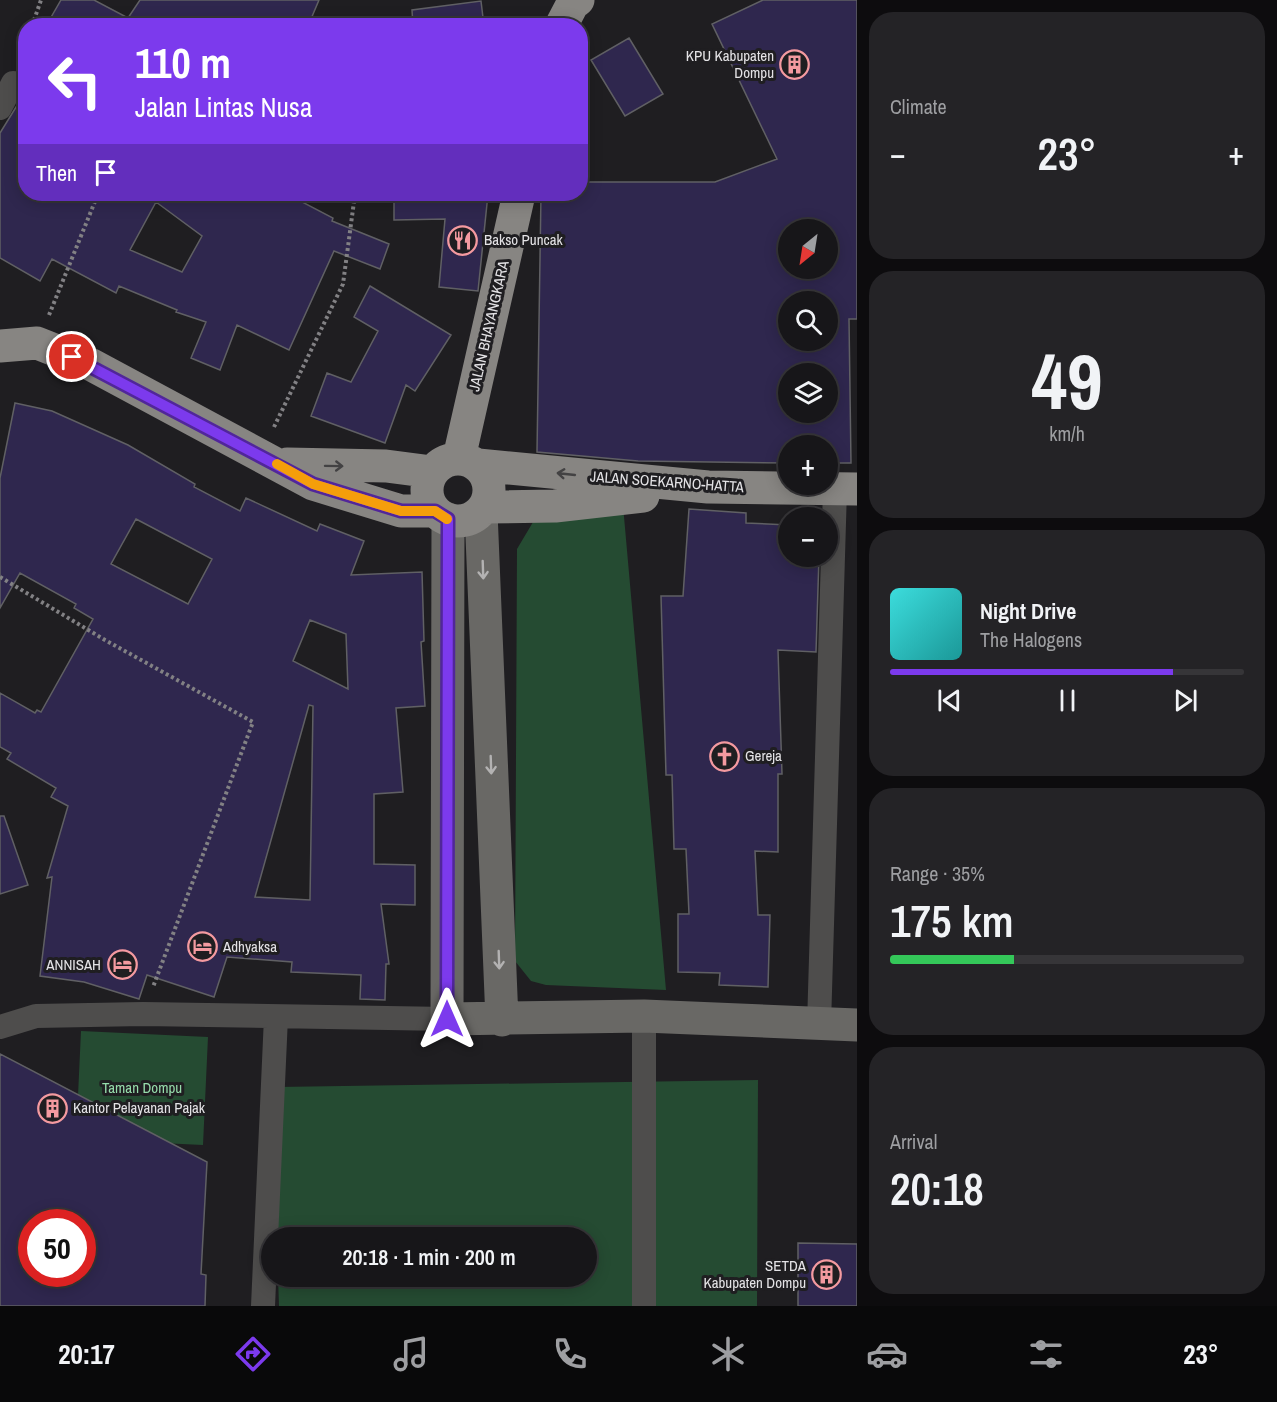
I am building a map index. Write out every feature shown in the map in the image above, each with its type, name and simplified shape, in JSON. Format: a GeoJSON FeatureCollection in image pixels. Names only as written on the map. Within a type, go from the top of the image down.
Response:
{"type":"FeatureCollection","features":[{"type":"Feature","properties":{"kind":"highway"},"geometry":{"type":"LineString","coordinates":[[565,18],[573,3],[578,0]]}},
{"type":"Feature","properties":{"kind":"highway","name":"JALAN BHAYANGKARA"},"geometry":{"type":"LineString","coordinates":[[456,465],[517,201]]}},
{"type":"Feature","properties":{"kind":"highway"},"geometry":{"type":"LineString","coordinates":[[0,346],[37,343],[90,364],[313,484],[381,506],[415,513],[442,515],[460,521],[471,518],[482,509],[490,490],[488,481],[456,465],[427,485],[428,499],[442,515]]}},
{"type":"Feature","properties":{"kind":"highway","name":"JALAN SOEKARNO-HATTA"},"geometry":{"type":"LineString","coordinates":[[268,459],[386,466],[456,465],[708,487],[846,489]]}},
{"type":"Feature","properties":{"kind":"highway"},"geometry":{"type":"LineString","coordinates":[[482,509],[555,506],[708,487]]}},
{"type":"Feature","properties":{"kind":"main road"},"geometry":{"type":"LineString","coordinates":[[482,509],[502,1020]]}},
{"type":"Feature","properties":{"kind":"main road"},"geometry":{"type":"LineString","coordinates":[[442,515],[447,1019],[502,1020],[644,1016],[857,1025]]}},
{"type":"Feature","properties":{"kind":"street"},"geometry":{"type":"LineString","coordinates":[[0,108],[13,83]]}},
{"type":"Feature","properties":{"kind":"street"},"geometry":{"type":"LineString","coordinates":[[819,1025],[846,489]]}},
{"type":"Feature","properties":{"kind":"street"},"geometry":{"type":"LineString","coordinates":[[0,1027],[36,1016],[143,1014],[447,1019]]}},
{"type":"Feature","properties":{"kind":"street"},"geometry":{"type":"LineString","coordinates":[[644,1016],[644,1306]]}},
{"type":"Feature","properties":{"kind":"street"},"geometry":{"type":"LineString","coordinates":[[262,1306],[276,1017]]}},
{"type":"Feature","properties":{"kind":"path"},"geometry":{"type":"LineString","coordinates":[[35,18],[41,0]]}},
{"type":"Feature","properties":{"kind":"path"},"geometry":{"type":"LineString","coordinates":[[37,343],[95,201]]}},
{"type":"Feature","properties":{"kind":"path"},"geometry":{"type":"LineString","coordinates":[[268,459],[343,284],[354,201]]}},
{"type":"Feature","properties":{"kind":"path"},"geometry":{"type":"LineString","coordinates":[[0,577],[105,640],[253,722],[143,1014]]}},
{"type":"Feature","properties":{"kind":"green space"},"geometry":{"type":"Polygon","coordinates":[[[622,494],[666,990],[546,985],[531,981],[515,961],[517,549],[539,512],[622,494]]]}},
{"type":"Feature","properties":{"kind":"green space","name":"Taman Dompu"},"geometry":{"type":"Polygon","coordinates":[[[81,1031],[208,1037],[203,1145],[76,1139],[81,1031]]]}},
{"type":"Feature","properties":{"kind":"green space"},"geometry":{"type":"Polygon","coordinates":[[[758,1080],[757,1306],[279,1306],[278,1287],[597,1287],[597,1227],[278,1227],[277,1087],[758,1080]]]}},
{"type":"Feature","properties":{"kind":"building"},"geometry":{"type":"Polygon","coordinates":[[[61,0],[94,0],[128,18],[51,18],[61,0]]]}},
{"type":"Feature","properties":{"kind":"building"},"geometry":{"type":"Polygon","coordinates":[[[140,0],[319,0],[311,18],[128,18],[140,0]]]}},
{"type":"Feature","properties":{"kind":"building"},"geometry":{"type":"Polygon","coordinates":[[[763,0],[857,0],[857,319],[849,319],[851,463],[838,463],[838,435],[778,435],[778,463],[638,461],[537,452],[541,201],[588,201],[588,182],[715,182],[777,159],[712,24],[763,0]]]}},
{"type":"Feature","properties":{"kind":"building"},"geometry":{"type":"Polygon","coordinates":[[[481,1],[483,18],[412,18],[412,10],[481,1]]]}},
{"type":"Feature","properties":{"kind":"building"},"geometry":{"type":"Polygon","coordinates":[[[629,38],[663,94],[625,116],[591,60],[629,38]]]}},
{"type":"Feature","properties":{"kind":"building"},"geometry":{"type":"Polygon","coordinates":[[[18,104],[18,201],[300,201],[333,218],[332,221],[389,244],[380,269],[334,251],[289,350],[237,325],[220,370],[191,358],[206,322],[176,312],[177,310],[119,286],[116,293],[52,259],[40,281],[0,258],[0,133],[18,104]],[[156,202],[130,250],[182,272],[202,236],[156,202]]]}},
{"type":"Feature","properties":{"kind":"building","name":"Bakso Puncak"},"geometry":{"type":"Polygon","coordinates":[[[394,201],[487,201],[478,291],[439,287],[445,219],[394,220],[394,201]]]}},
{"type":"Feature","properties":{"kind":"building"},"geometry":{"type":"Polygon","coordinates":[[[370,286],[451,335],[415,391],[406,385],[385,443],[311,416],[327,373],[351,382],[378,331],[354,317],[370,286]]]}},
{"type":"Feature","properties":{"kind":"building"},"geometry":{"type":"Polygon","coordinates":[[[15,403],[52,411],[128,445],[195,484],[194,487],[240,511],[246,498],[317,531],[320,524],[364,541],[351,575],[422,572],[424,641],[421,642],[425,706],[396,708],[403,792],[374,794],[374,864],[415,865],[415,905],[381,904],[389,964],[386,964],[385,1000],[360,999],[361,975],[291,972],[292,962],[227,957],[214,997],[147,975],[139,999],[84,982],[40,976],[52,877],[47,878],[68,806],[51,797],[56,788],[7,759],[11,753],[0,747],[0,693],[35,713],[37,710],[41,712],[93,619],[74,608],[76,604],[20,573],[0,608],[0,478],[15,403]],[[136,519],[111,564],[188,604],[212,559],[136,519]],[[310,620],[293,661],[348,689],[346,634],[310,620]],[[309,705],[255,897],[310,900],[313,706],[309,705]]]}},
{"type":"Feature","properties":{"kind":"building"},"geometry":{"type":"Polygon","coordinates":[[[689,509],[746,513],[746,523],[778,524],[778,567],[819,567],[816,652],[778,650],[782,774],[778,774],[778,852],[755,851],[758,915],[770,915],[768,987],[719,985],[720,973],[678,972],[678,914],[689,914],[686,849],[674,849],[672,775],[666,775],[661,596],[683,596],[689,509]]]}},
{"type":"Feature","properties":{"kind":"building"},"geometry":{"type":"Polygon","coordinates":[[[0,816],[4,816],[28,885],[0,894],[0,816]]]}},
{"type":"Feature","properties":{"kind":"building","name":"Kantor Pelayanan Pajak"},"geometry":{"type":"Polygon","coordinates":[[[0,1054],[207,1162],[201,1274],[206,1275],[205,1306],[0,1306],[0,1054]]]}},
{"type":"Feature","properties":{"kind":"building","name":"SETDA Kabupaten Dompu"},"geometry":{"type":"Polygon","coordinates":[[[798,1243],[857,1244],[857,1306],[798,1306],[798,1243]]]}},
{"type":"Feature","properties":{"kind":"slow traffic"},"geometry":{"type":"LineString","coordinates":[[277,464],[313,484],[381,506],[415,513],[435,511],[447,519]]}},
{"type":"Feature","properties":{"kind":"place","name":"KPU Kabupaten Dompu"},"geometry":{"type":"Point","coordinates":[795,65]}},
{"type":"Feature","properties":{"kind":"place","name":"Bakso Puncak"},"geometry":{"type":"Point","coordinates":[463,240]}},
{"type":"Feature","properties":{"kind":"place","name":"Gereja"},"geometry":{"type":"Point","coordinates":[724,756]}},
{"type":"Feature","properties":{"kind":"place","name":"Adhyaksa"},"geometry":{"type":"Point","coordinates":[202,947]}},
{"type":"Feature","properties":{"kind":"place","name":"ANNISAH"},"geometry":{"type":"Point","coordinates":[122,965]}},
{"type":"Feature","properties":{"kind":"place","name":"Kantor Pelayanan Pajak"},"geometry":{"type":"Point","coordinates":[52,1108]}},
{"type":"Feature","properties":{"kind":"place","name":"SETDA Kabupaten Dompu"},"geometry":{"type":"Point","coordinates":[827,1275]}},
{"type":"Feature","properties":{"kind":"route"},"geometry":{"type":"LineString","coordinates":[[72,357],[90,364],[261,454],[313,484],[401,511],[415,513],[435,511],[448,519],[447,1019]]}}]}
